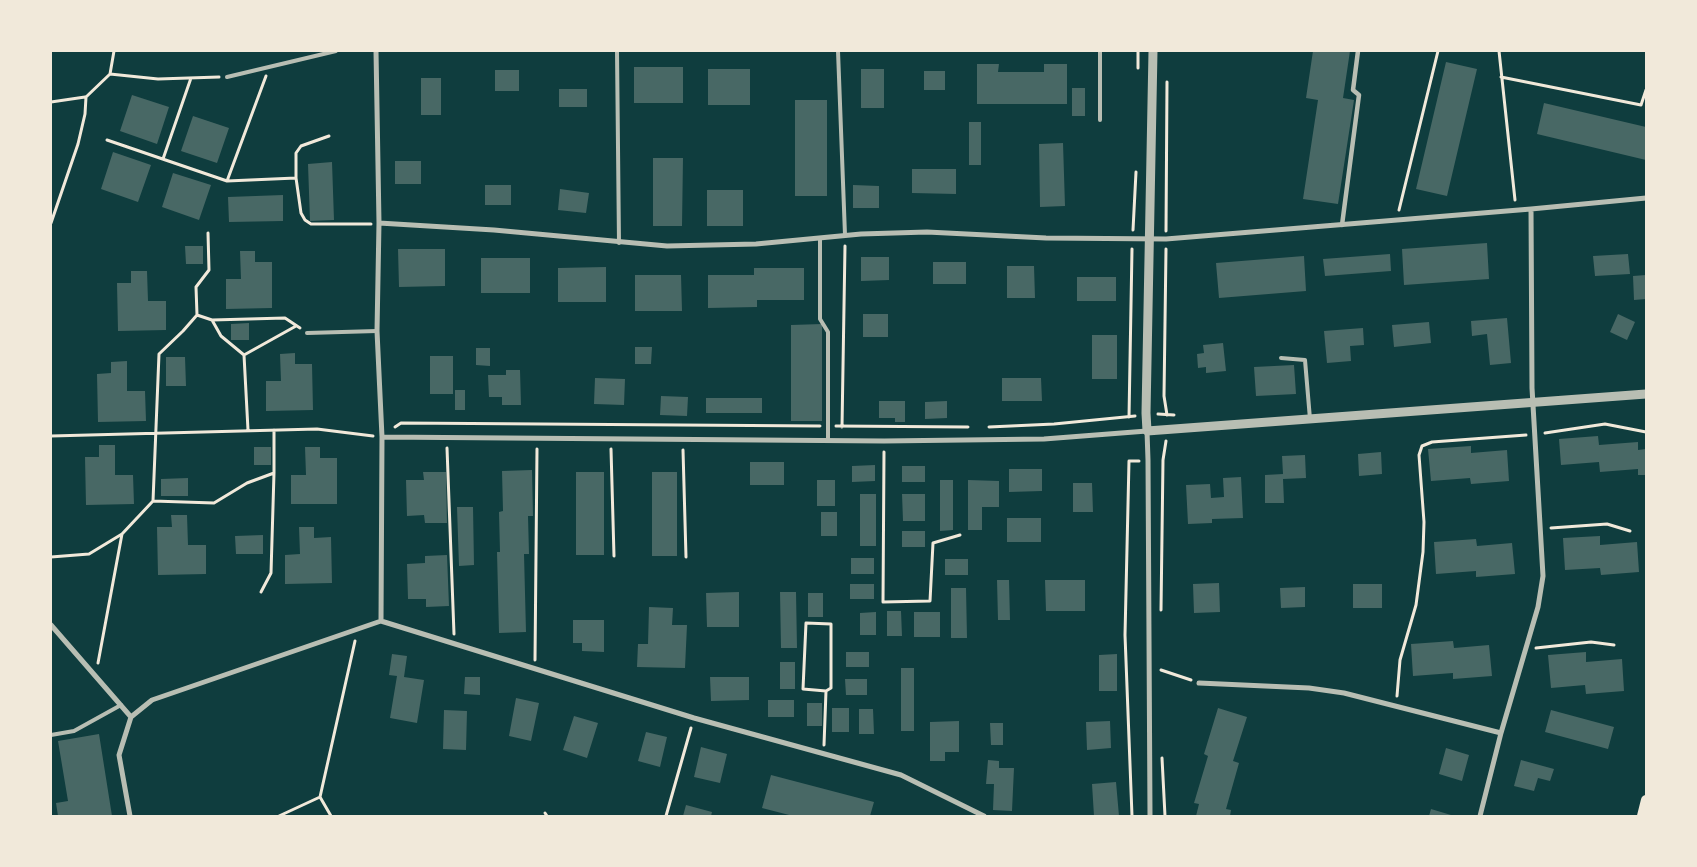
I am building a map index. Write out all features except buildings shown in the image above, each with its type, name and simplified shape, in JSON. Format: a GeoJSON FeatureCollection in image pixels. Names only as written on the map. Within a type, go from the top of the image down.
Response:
{"type":"FeatureCollection","features":[{"type":"Feature","properties":{"kind":"main road"},"geometry":{"type":"LineString","coordinates":[[1642,816],[1646,800]]}},
{"type":"Feature","properties":{"kind":"street"},"geometry":{"type":"LineString","coordinates":[[376,51],[379,224],[377,331],[382,437],[381,621]]}},
{"type":"Feature","properties":{"kind":"street"},"geometry":{"type":"LineString","coordinates":[[1150,816],[1148,460],[1146,413],[1153,51]]}},
{"type":"Feature","properties":{"kind":"street"},"geometry":{"type":"LineString","coordinates":[[1342,225],[1359,95],[1353,90],[1358,51]]}},
{"type":"Feature","properties":{"kind":"street"},"geometry":{"type":"LineString","coordinates":[[379,224],[494,230],[667,246],[756,244],[845,235],[927,232],[1046,238],[1150,239],[1531,210],[1646,198]]}},
{"type":"Feature","properties":{"kind":"street"},"geometry":{"type":"LineString","coordinates":[[1480,816],[1501,733],[1538,607],[1543,576],[1533,402],[1531,210]]}},
{"type":"Feature","properties":{"kind":"street"},"geometry":{"type":"LineString","coordinates":[[382,437],[842,441],[1044,439],[1646,394]]}},
{"type":"Feature","properties":{"kind":"street"},"geometry":{"type":"LineString","coordinates":[[130,816],[119,754],[131,717],[152,700],[381,621],[694,718],[901,775],[984,816]]}},
{"type":"Feature","properties":{"kind":"street"},"geometry":{"type":"LineString","coordinates":[[51,625],[131,717]]}},
{"type":"Feature","properties":{"kind":"street"},"geometry":{"type":"LineString","coordinates":[[1200,683],[1309,688],[1344,693],[1501,733]]}},
{"type":"Feature","properties":{"kind":"lane"},"geometry":{"type":"LineString","coordinates":[[227,76],[336,51]]}},
{"type":"Feature","properties":{"kind":"lane"},"geometry":{"type":"LineString","coordinates":[[617,51],[618,242]]}},
{"type":"Feature","properties":{"kind":"lane"},"geometry":{"type":"LineString","coordinates":[[838,51],[845,235]]}},
{"type":"Feature","properties":{"kind":"lane"},"geometry":{"type":"LineString","coordinates":[[1100,51],[1100,120]]}},
{"type":"Feature","properties":{"kind":"lane"},"geometry":{"type":"LineString","coordinates":[[820,238],[820,318],[828,332],[828,440]]}},
{"type":"Feature","properties":{"kind":"lane"},"geometry":{"type":"LineString","coordinates":[[307,333],[377,331]]}},
{"type":"Feature","properties":{"kind":"lane"},"geometry":{"type":"LineString","coordinates":[[1281,358],[1306,360],[1310,419]]}},
{"type":"Feature","properties":{"kind":"lane"},"geometry":{"type":"LineString","coordinates":[[51,735],[74,730],[121,706]]}},
{"type":"Feature","properties":{"kind":"path"},"geometry":{"type":"LineString","coordinates":[[51,102],[86,97],[110,74],[114,51]]}},
{"type":"Feature","properties":{"kind":"path"},"geometry":{"type":"LineString","coordinates":[[1397,220],[1438,51]]}},
{"type":"Feature","properties":{"kind":"path"},"geometry":{"type":"LineString","coordinates":[[1499,51],[1516,210]]}},
{"type":"Feature","properties":{"kind":"path"},"geometry":{"type":"LineString","coordinates":[[228,181],[270,67]]}},
{"type":"Feature","properties":{"kind":"path"},"geometry":{"type":"LineString","coordinates":[[110,74],[158,79],[227,76]]}},
{"type":"Feature","properties":{"kind":"path"},"geometry":{"type":"LineString","coordinates":[[1501,77],[1641,105],[1646,90]]}},
{"type":"Feature","properties":{"kind":"path"},"geometry":{"type":"LineString","coordinates":[[163,160],[191,78]]}},
{"type":"Feature","properties":{"kind":"path"},"geometry":{"type":"LineString","coordinates":[[51,223],[78,144],[85,114],[86,97]]}},
{"type":"Feature","properties":{"kind":"path"},"geometry":{"type":"LineString","coordinates":[[329,136],[301,146],[296,153],[296,178],[301,213],[304,220],[310,224],[379,224]]}},
{"type":"Feature","properties":{"kind":"path"},"geometry":{"type":"LineString","coordinates":[[107,140],[228,181],[296,178]]}},
{"type":"Feature","properties":{"kind":"path"},"geometry":{"type":"LineString","coordinates":[[51,557],[89,554],[122,534],[153,502],[159,354],[197,315],[196,287],[209,270],[208,233]]}},
{"type":"Feature","properties":{"kind":"path"},"geometry":{"type":"LineString","coordinates":[[842,441],[845,235]]}},
{"type":"Feature","properties":{"kind":"path"},"geometry":{"type":"LineString","coordinates":[[197,315],[212,320],[285,318],[307,333]]}},
{"type":"Feature","properties":{"kind":"path"},"geometry":{"type":"LineString","coordinates":[[212,320],[221,336],[244,355],[248,431]]}},
{"type":"Feature","properties":{"kind":"path"},"geometry":{"type":"LineString","coordinates":[[244,355],[296,326]]}},
{"type":"Feature","properties":{"kind":"path"},"geometry":{"type":"LineString","coordinates":[[981,428],[1054,424],[1129,417],[1146,413],[1177,415]]}},
{"type":"Feature","properties":{"kind":"path"},"geometry":{"type":"LineString","coordinates":[[51,436],[317,429],[382,437],[401,423],[971,428]]}},
{"type":"Feature","properties":{"kind":"path"},"geometry":{"type":"LineString","coordinates":[[1396,706],[1400,660],[1416,605],[1424,552],[1424,522],[1419,455],[1422,446],[1432,442],[1535,434],[1605,424],[1646,432]]}},
{"type":"Feature","properties":{"kind":"path"},"geometry":{"type":"LineString","coordinates":[[261,592],[271,573],[274,430]]}},
{"type":"Feature","properties":{"kind":"path"},"geometry":{"type":"LineString","coordinates":[[446,437],[455,644]]}},
{"type":"Feature","properties":{"kind":"path"},"geometry":{"type":"LineString","coordinates":[[535,669],[537,438]]}},
{"type":"Feature","properties":{"kind":"path"},"geometry":{"type":"LineString","coordinates":[[610,439],[614,556]]}},
{"type":"Feature","properties":{"kind":"path"},"geometry":{"type":"LineString","coordinates":[[683,439],[686,557]]}},
{"type":"Feature","properties":{"kind":"path"},"geometry":{"type":"LineString","coordinates":[[884,441],[883,602],[930,601],[933,544],[960,534]]}},
{"type":"Feature","properties":{"kind":"path"},"geometry":{"type":"LineString","coordinates":[[1132,816],[1125,635],[1130,461],[1163,460]]}},
{"type":"Feature","properties":{"kind":"path"},"geometry":{"type":"LineString","coordinates":[[153,502],[214,502],[247,483],[274,473]]}},
{"type":"Feature","properties":{"kind":"path"},"geometry":{"type":"LineString","coordinates":[[1540,528],[1607,524],[1630,531]]}},
{"type":"Feature","properties":{"kind":"path"},"geometry":{"type":"LineString","coordinates":[[96,676],[122,534]]}},
{"type":"Feature","properties":{"kind":"path"},"geometry":{"type":"LineString","coordinates":[[824,753],[826,691],[830,688],[831,624],[806,623],[804,689],[826,691]]}},
{"type":"Feature","properties":{"kind":"path"},"geometry":{"type":"LineString","coordinates":[[331,816],[320,797],[357,629]]}},
{"type":"Feature","properties":{"kind":"path"},"geometry":{"type":"LineString","coordinates":[[1526,649],[1591,642],[1614,645]]}},
{"type":"Feature","properties":{"kind":"path"},"geometry":{"type":"LineString","coordinates":[[1161,670],[1200,683]]}},
{"type":"Feature","properties":{"kind":"path"},"geometry":{"type":"LineString","coordinates":[[666,816],[694,718]]}},
{"type":"Feature","properties":{"kind":"path"},"geometry":{"type":"LineString","coordinates":[[279,816],[320,797]]}}]}
